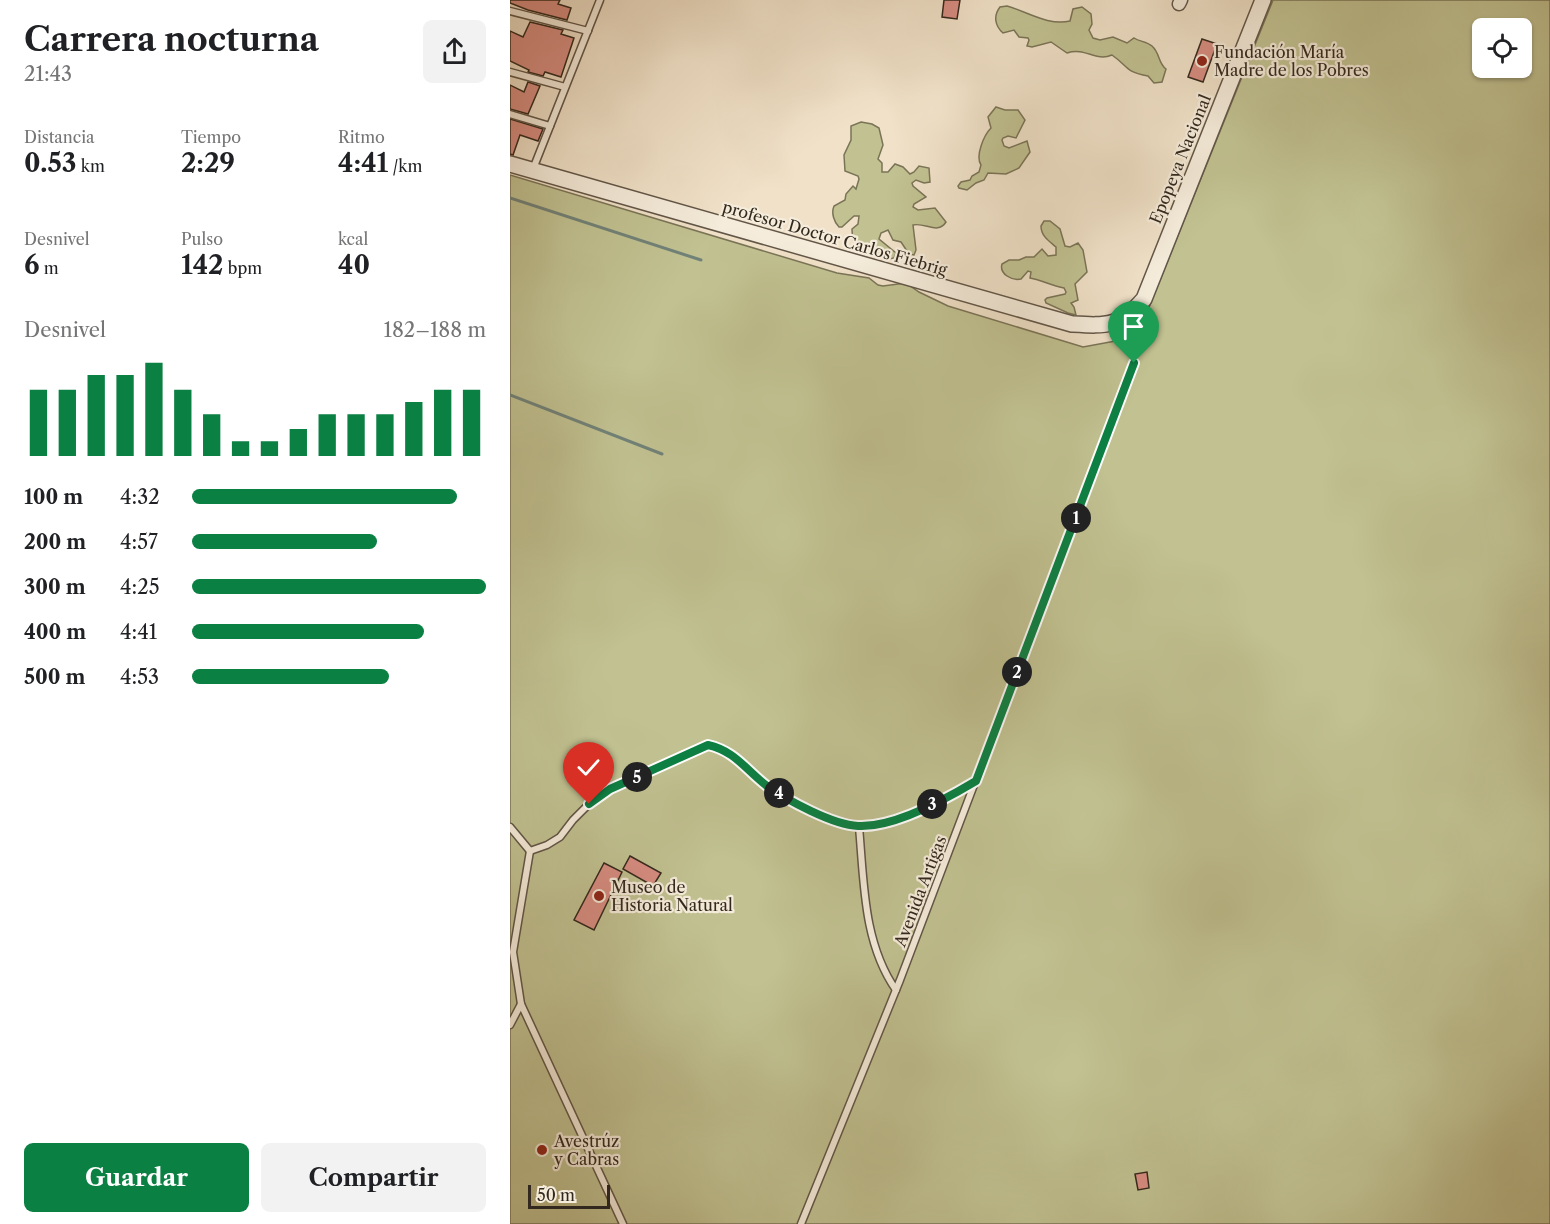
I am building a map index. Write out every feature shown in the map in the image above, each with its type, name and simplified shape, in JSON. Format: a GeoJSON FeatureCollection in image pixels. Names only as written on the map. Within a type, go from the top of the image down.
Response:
{"type":"FeatureCollection","features":[{"type":"Feature","properties":{"kind":"street","name":"Epopeya Nacional"},"geometry":{"type":"LineString","coordinates":[[1144,299],[1263,0]]}},
{"type":"Feature","properties":{"kind":"street","name":"profesor Doctor Carlos Fiebrig"},"geometry":{"type":"LineString","coordinates":[[510,164],[1072,324],[1114,323],[1130,314],[1144,299]]}},
{"type":"Feature","properties":{"kind":"lane"},"geometry":{"type":"LineString","coordinates":[[532,170],[600,0]]}},
{"type":"Feature","properties":{"kind":"lane"},"geometry":{"type":"LineString","coordinates":[[510,10],[588,31]]}},
{"type":"Feature","properties":{"kind":"lane"},"geometry":{"type":"LineString","coordinates":[[510,72],[565,87]]}},
{"type":"Feature","properties":{"kind":"lane"},"geometry":{"type":"LineString","coordinates":[[510,114],[550,126]]}},
{"type":"Feature","properties":{"kind":"lane","name":"Avenida Artigas"},"geometry":{"type":"LineString","coordinates":[[801,1224],[896,990],[1134,363]]}},
{"type":"Feature","properties":{"kind":"lane"},"geometry":{"type":"LineString","coordinates":[[530,851],[560,837],[589,804],[610,789],[708,745],[723,748],[767,786],[822,816],[838,824],[859,827],[900,818],[976,781]]}},
{"type":"Feature","properties":{"kind":"lane"},"geometry":{"type":"LineString","coordinates":[[859,827],[865,898],[873,939],[886,975],[896,990]]}},
{"type":"Feature","properties":{"kind":"lane"},"geometry":{"type":"LineString","coordinates":[[510,828],[530,851]]}},
{"type":"Feature","properties":{"kind":"lane"},"geometry":{"type":"LineString","coordinates":[[530,851],[513,952],[521,1004],[623,1224]]}},
{"type":"Feature","properties":{"kind":"lane"},"geometry":{"type":"LineString","coordinates":[[510,1025],[521,1004]]}},
{"type":"Feature","properties":{"kind":"green space"},"geometry":{"type":"Polygon","coordinates":[[[1273,0],[1550,0],[1550,1224],[510,1224],[510,175],[837,273],[869,278],[878,285],[906,283],[948,306],[1083,347],[1137,337],[1273,0]]]}},
{"type":"Feature","properties":{"kind":"green space"},"geometry":{"type":"Polygon","coordinates":[[[1007,6],[1054,22],[1070,21],[1073,9],[1082,7],[1091,14],[1092,24],[1089,30],[1093,38],[1100,40],[1113,37],[1127,43],[1134,38],[1152,46],[1166,69],[1162,82],[1154,83],[1148,76],[1131,71],[1112,55],[1100,57],[1080,52],[1067,53],[1051,42],[1032,47],[1027,46],[1028,38],[1019,37],[1014,30],[1003,33],[998,27],[996,17],[998,10],[1000,7],[1007,6]]]}},
{"type":"Feature","properties":{"kind":"green space"},"geometry":{"type":"Polygon","coordinates":[[[996,107],[1018,110],[1025,120],[1016,138],[1008,136],[1003,138],[1004,146],[1009,148],[1027,141],[1030,152],[1019,168],[1006,174],[988,173],[984,180],[967,190],[959,188],[961,182],[970,180],[979,172],[981,146],[991,128],[988,117],[996,107]]]}},
{"type":"Feature","properties":{"kind":"green space"},"geometry":{"type":"Polygon","coordinates":[[[861,122],[879,128],[883,145],[878,159],[882,163],[882,172],[888,172],[895,164],[903,167],[910,174],[919,166],[929,168],[930,182],[924,183],[916,180],[912,183],[926,197],[913,207],[918,210],[935,208],[946,222],[939,228],[913,225],[916,250],[914,255],[909,254],[901,242],[893,240],[888,230],[881,233],[879,239],[896,253],[894,258],[878,256],[865,245],[857,247],[852,229],[858,224],[859,216],[854,216],[842,227],[839,227],[834,220],[834,206],[845,200],[846,194],[853,186],[856,189],[859,179],[858,176],[845,171],[844,155],[851,140],[851,126],[861,122]]]}},
{"type":"Feature","properties":{"kind":"green space"},"geometry":{"type":"Polygon","coordinates":[[[1044,221],[1050,221],[1060,229],[1065,246],[1070,247],[1078,243],[1083,250],[1087,272],[1075,284],[1078,300],[1071,303],[1076,315],[1046,303],[1047,298],[1065,294],[1064,288],[1030,278],[1031,272],[1028,271],[1021,279],[1017,279],[1010,278],[1002,271],[1002,264],[1009,260],[1034,257],[1042,249],[1048,256],[1056,255],[1056,247],[1042,233],[1041,226],[1044,221]]]}},
{"type":"Feature","properties":{"kind":"building"},"geometry":{"type":"Polygon","coordinates":[[[510,0],[560,0],[558,4],[571,8],[567,20],[528,10],[510,3],[510,0]]]}},
{"type":"Feature","properties":{"kind":"building"},"geometry":{"type":"Polygon","coordinates":[[[944,0],[960,0],[957,19],[942,17],[944,0]]]}},
{"type":"Feature","properties":{"kind":"building"},"geometry":{"type":"Polygon","coordinates":[[[530,22],[563,30],[561,34],[574,38],[561,77],[545,72],[543,76],[528,72],[529,70],[510,61],[510,31],[523,37],[530,22]]]}},
{"type":"Feature","properties":{"kind":"building","name":"Fundación María Madre de los Pobres"},"geometry":{"type":"Polygon","coordinates":[[[1202,39],[1217,44],[1203,82],[1188,77],[1202,39]]]}},
{"type":"Feature","properties":{"kind":"building"},"geometry":{"type":"Polygon","coordinates":[[[528,82],[540,86],[528,114],[510,109],[510,85],[524,92],[528,82]]]}},
{"type":"Feature","properties":{"kind":"building"},"geometry":{"type":"Polygon","coordinates":[[[510,119],[543,129],[538,141],[520,135],[513,155],[510,154],[510,119]]]}},
{"type":"Feature","properties":{"kind":"building"},"geometry":{"type":"Polygon","coordinates":[[[630,856],[661,873],[653,886],[623,869],[630,856]]]}},
{"type":"Feature","properties":{"kind":"building","name":"Museo de Historia Natural"},"geometry":{"type":"Polygon","coordinates":[[[604,863],[622,872],[594,930],[574,920],[604,863]]]}},
{"type":"Feature","properties":{"kind":"building"},"geometry":{"type":"Polygon","coordinates":[[[1147,1172],[1149,1188],[1138,1190],[1135,1174],[1147,1172]]]}},
{"type":"Feature","properties":{"kind":"waterway"},"geometry":{"type":"LineString","coordinates":[[510,198],[701,260]]}},
{"type":"Feature","properties":{"kind":"waterway"},"geometry":{"type":"LineString","coordinates":[[510,395],[662,454]]}},
{"type":"Feature","properties":{"kind":"place","name":"Fundación María Madre de los Pobres"},"geometry":{"type":"Point","coordinates":[1202,61]}},
{"type":"Feature","properties":{"kind":"place","name":"Museo de Historia Natural"},"geometry":{"type":"Point","coordinates":[599,896]}},
{"type":"Feature","properties":{"kind":"place","name":"Avestrúz y Cabras"},"geometry":{"type":"Point","coordinates":[542,1150]}},
{"type":"Feature","properties":{"kind":"route"},"geometry":{"type":"LineString","coordinates":[[589,804],[610,789],[708,745],[723,748],[767,786],[822,816],[838,824],[859,827],[900,818],[976,781],[1134,363]]}}]}
